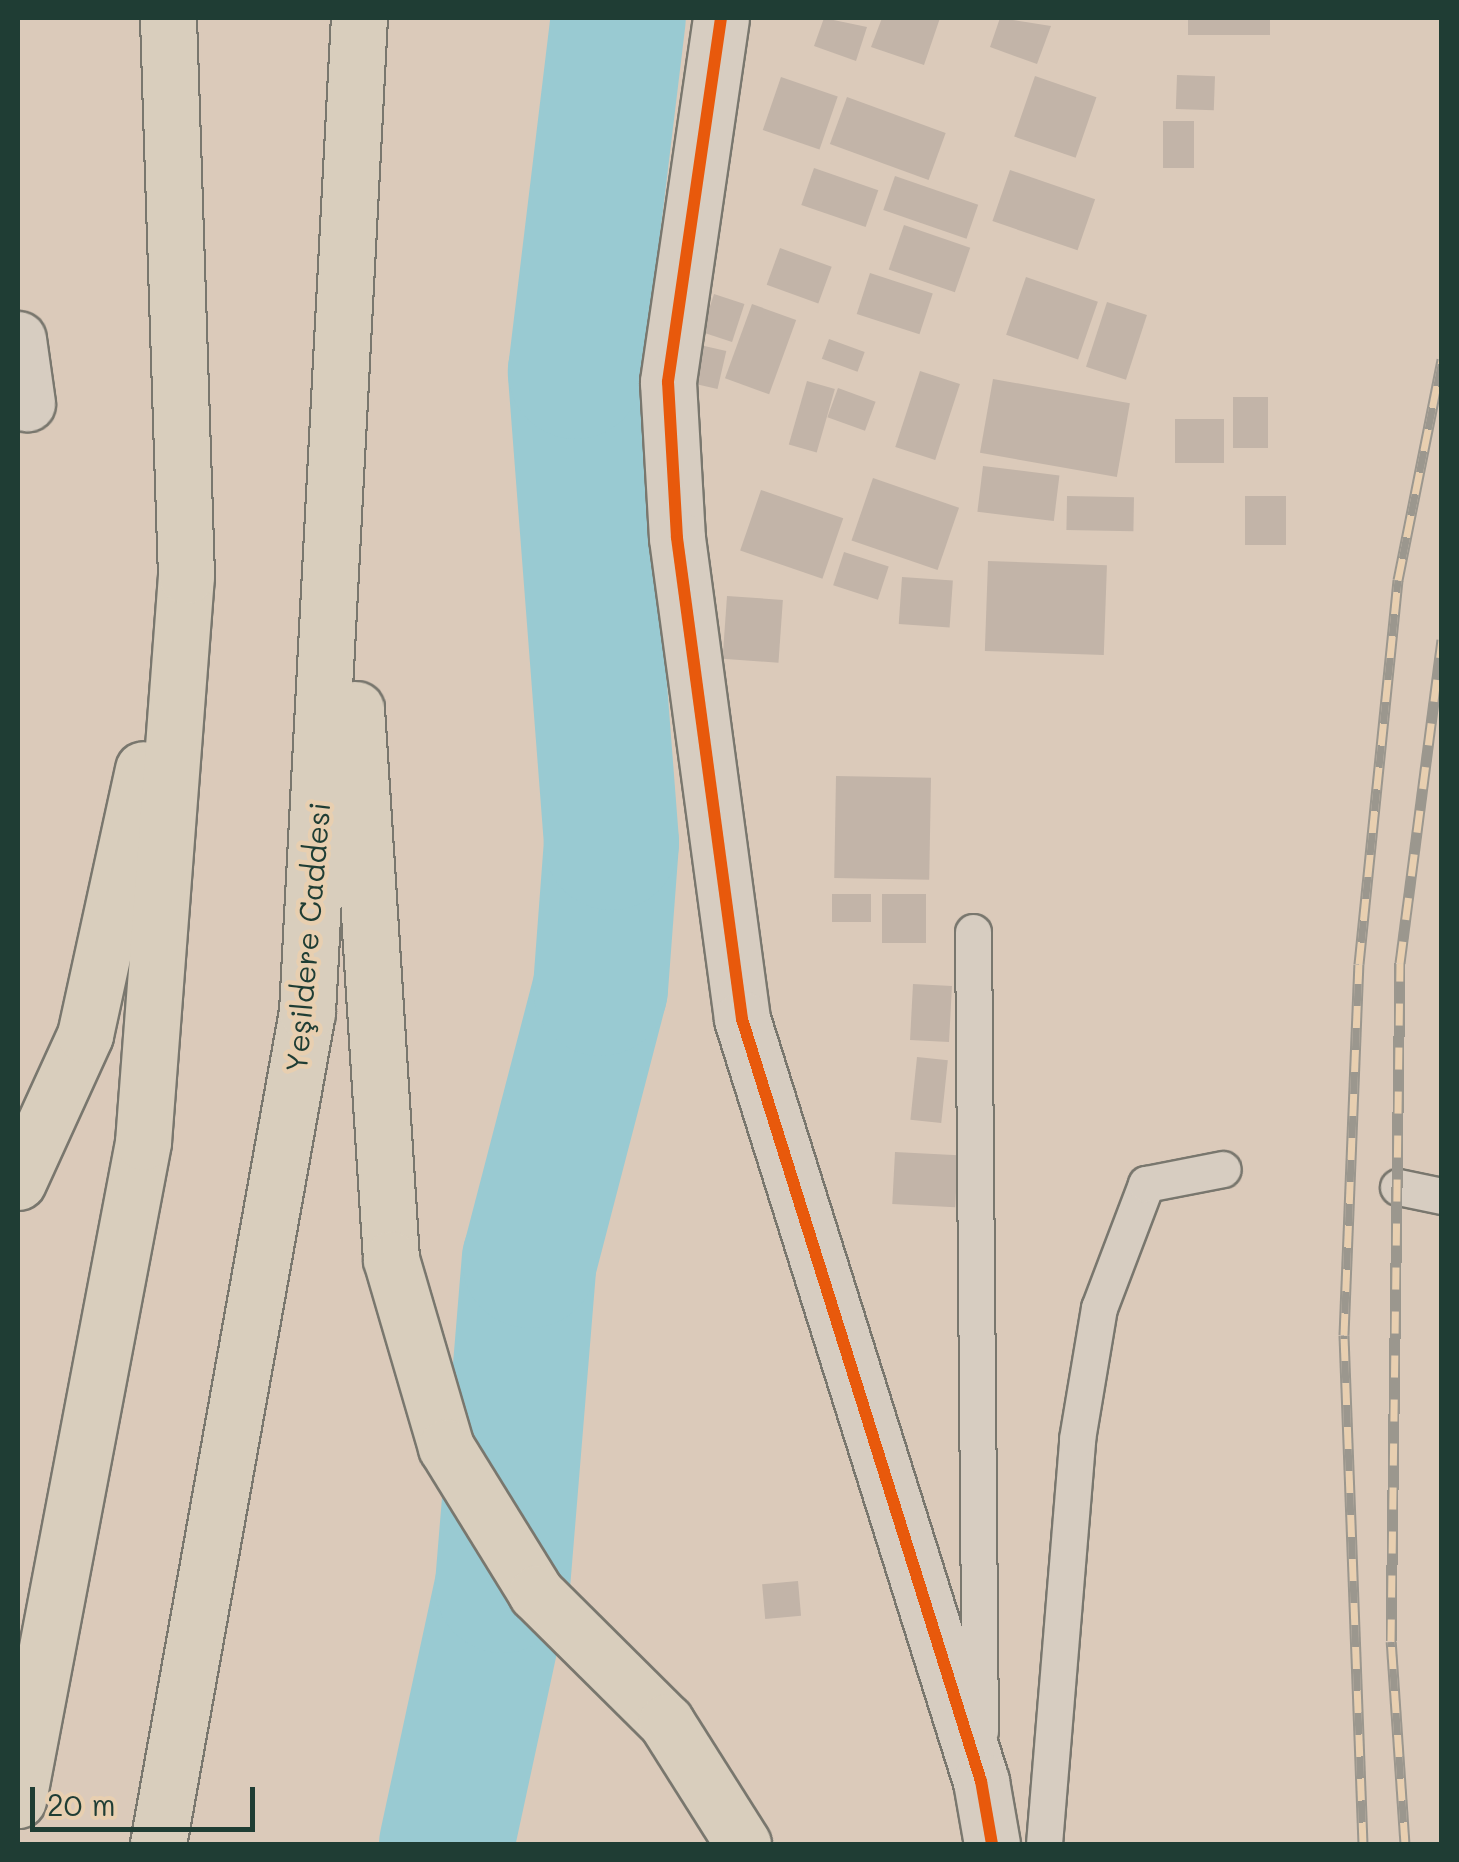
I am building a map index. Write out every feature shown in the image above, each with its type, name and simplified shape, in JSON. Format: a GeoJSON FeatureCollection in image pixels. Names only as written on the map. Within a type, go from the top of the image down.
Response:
{"type":"FeatureCollection","features":[{"type":"Feature","properties":{"kind":"highway"},"geometry":{"type":"LineString","coordinates":[[18,1800],[143,1142],[186,576],[168,18]]}},
{"type":"Feature","properties":{"kind":"highway","name":"Yeşildere Caddesi"},"geometry":{"type":"LineString","coordinates":[[158,1844],[214,1572],[306,1012],[343,413],[359,18]]}},
{"type":"Feature","properties":{"kind":"highway"},"geometry":{"type":"LineString","coordinates":[[343,413],[391,1259],[446,1447],[536,1593],[666,1722],[743,1844]]}},
{"type":"Feature","properties":{"kind":"highway"},"geometry":{"type":"LineString","coordinates":[[18,1182],[85,1034],[186,576]]}},
{"type":"Feature","properties":{"kind":"street"},"geometry":{"type":"LineString","coordinates":[[720,18],[668,382],[677,538],[742,1020],[981,1781],[992,1844]]}},
{"type":"Feature","properties":{"kind":"street"},"geometry":{"type":"LineString","coordinates":[[18,339],[26,403]]}},
{"type":"Feature","properties":{"kind":"lane"},"geometry":{"type":"LineString","coordinates":[[973,932],[981,1781]]}},
{"type":"Feature","properties":{"kind":"lane"},"geometry":{"type":"LineString","coordinates":[[1044,1844],[1078,1439],[1099,1308],[1146,1184],[1223,1168]]}},
{"type":"Feature","properties":{"kind":"lane"},"geometry":{"type":"LineString","coordinates":[[1398,1187],[1442,1196]]}},
{"type":"Feature","properties":{"kind":"building"},"geometry":{"type":"Polygon","coordinates":[[[824,18],[867,27],[856,61],[814,46],[824,18]]]}},
{"type":"Feature","properties":{"kind":"building"},"geometry":{"type":"Polygon","coordinates":[[[882,18],[940,18],[924,65],[871,47],[882,18]]]}},
{"type":"Feature","properties":{"kind":"building"},"geometry":{"type":"Polygon","coordinates":[[[1000,18],[1051,26],[1037,64],[990,47],[1000,18]]]}},
{"type":"Feature","properties":{"kind":"building"},"geometry":{"type":"Polygon","coordinates":[[[1188,18],[1270,18],[1270,35],[1188,35],[1188,18]]]}},
{"type":"Feature","properties":{"kind":"building"},"geometry":{"type":"Polygon","coordinates":[[[1177,75],[1215,76],[1214,110],[1176,109],[1177,75]]]}},
{"type":"Feature","properties":{"kind":"building"},"geometry":{"type":"Polygon","coordinates":[[[1035,76],[1096,97],[1076,158],[1014,137],[1035,76]]]}},
{"type":"Feature","properties":{"kind":"building"},"geometry":{"type":"Polygon","coordinates":[[[781,77],[838,97],[819,149],[763,130],[781,77]]]}},
{"type":"Feature","properties":{"kind":"building"},"geometry":{"type":"Polygon","coordinates":[[[847,97],[946,133],[929,180],[830,144],[847,97]]]}},
{"type":"Feature","properties":{"kind":"building"},"geometry":{"type":"Polygon","coordinates":[[[1163,121],[1194,121],[1194,168],[1163,168],[1163,121]]]}},
{"type":"Feature","properties":{"kind":"building"},"geometry":{"type":"Polygon","coordinates":[[[814,168],[878,190],[866,227],[801,205],[814,168]]]}},
{"type":"Feature","properties":{"kind":"building"},"geometry":{"type":"Polygon","coordinates":[[[1010,170],[1095,199],[1078,250],[992,221],[1010,170]]]}},
{"type":"Feature","properties":{"kind":"building"},"geometry":{"type":"Polygon","coordinates":[[[895,176],[978,205],[966,239],[883,210],[895,176]]]}},
{"type":"Feature","properties":{"kind":"building"},"geometry":{"type":"Polygon","coordinates":[[[904,225],[970,248],[955,292],[889,269],[904,225]]]}},
{"type":"Feature","properties":{"kind":"building"},"geometry":{"type":"Polygon","coordinates":[[[780,248],[832,267],[818,303],[767,285],[780,248]]]}},
{"type":"Feature","properties":{"kind":"building"},"geometry":{"type":"Polygon","coordinates":[[[870,273],[933,293],[919,334],[857,314],[870,273]]]}},
{"type":"Feature","properties":{"kind":"building"},"geometry":{"type":"Polygon","coordinates":[[[1026,277],[1098,302],[1078,359],[1006,335],[1026,277]]]}},
{"type":"Feature","properties":{"kind":"building"},"geometry":{"type":"Polygon","coordinates":[[[714,294],[744,304],[732,342],[702,332],[714,294]]]}},
{"type":"Feature","properties":{"kind":"building"},"geometry":{"type":"Polygon","coordinates":[[[1107,302],[1147,315],[1126,380],[1086,367],[1107,302]]]}},
{"type":"Feature","properties":{"kind":"building"},"geometry":{"type":"Polygon","coordinates":[[[752,304],[796,320],[769,394],[725,378],[752,304]]]}},
{"type":"Feature","properties":{"kind":"building"},"geometry":{"type":"Polygon","coordinates":[[[829,339],[865,352],[858,372],[822,359],[829,339]]]}},
{"type":"Feature","properties":{"kind":"building"},"geometry":{"type":"Polygon","coordinates":[[[700,345],[726,351],[718,389],[691,383],[700,345]]]}},
{"type":"Feature","properties":{"kind":"building"},"geometry":{"type":"Polygon","coordinates":[[[920,371],[960,384],[935,460],[895,447],[920,371]]]}},
{"type":"Feature","properties":{"kind":"building"},"geometry":{"type":"Polygon","coordinates":[[[993,379],[1130,403],[1117,477],[980,453],[993,379]]]}},
{"type":"Feature","properties":{"kind":"building"},"geometry":{"type":"Polygon","coordinates":[[[807,381],[835,389],[817,452],[789,444],[807,381]]]}},
{"type":"Feature","properties":{"kind":"building"},"geometry":{"type":"Polygon","coordinates":[[[838,388],[876,402],[865,431],[827,417],[838,388]]]}},
{"type":"Feature","properties":{"kind":"building"},"geometry":{"type":"Polygon","coordinates":[[[1233,397],[1268,397],[1268,448],[1233,448],[1233,397]]]}},
{"type":"Feature","properties":{"kind":"building"},"geometry":{"type":"Polygon","coordinates":[[[1175,419],[1224,419],[1224,463],[1175,463],[1175,419]]]}},
{"type":"Feature","properties":{"kind":"building"},"geometry":{"type":"Polygon","coordinates":[[[983,466],[1059,475],[1054,521],[977,512],[983,466]]]}},
{"type":"Feature","properties":{"kind":"building"},"geometry":{"type":"Polygon","coordinates":[[[873,478],[959,508],[938,570],[852,540],[873,478]]]}},
{"type":"Feature","properties":{"kind":"building"},"geometry":{"type":"Polygon","coordinates":[[[761,490],[843,518],[822,579],[740,551],[761,490]]]}},
{"type":"Feature","properties":{"kind":"building"},"geometry":{"type":"Polygon","coordinates":[[[1067,496],[1134,497],[1133,531],[1066,530],[1067,496]]]}},
{"type":"Feature","properties":{"kind":"building"},"geometry":{"type":"Polygon","coordinates":[[[1245,496],[1286,496],[1286,545],[1245,545],[1245,496]]]}},
{"type":"Feature","properties":{"kind":"building"},"geometry":{"type":"Polygon","coordinates":[[[844,552],[889,567],[878,600],[833,585],[844,552]]]}},
{"type":"Feature","properties":{"kind":"building"},"geometry":{"type":"Polygon","coordinates":[[[988,561],[1107,565],[1104,655],[985,651],[988,561]]]}},
{"type":"Feature","properties":{"kind":"building"},"geometry":{"type":"Polygon","coordinates":[[[902,577],[953,581],[950,627],[899,624],[902,577]]]}},
{"type":"Feature","properties":{"kind":"building"},"geometry":{"type":"Polygon","coordinates":[[[727,596],[783,600],[778,663],[723,659],[727,596]]]}},
{"type":"Feature","properties":{"kind":"building"},"geometry":{"type":"Polygon","coordinates":[[[836,776],[931,778],[929,880],[834,878],[836,776]]]}},
{"type":"Feature","properties":{"kind":"building"},"geometry":{"type":"Polygon","coordinates":[[[832,894],[871,894],[871,922],[832,922],[832,894]]]}},
{"type":"Feature","properties":{"kind":"building"},"geometry":{"type":"Polygon","coordinates":[[[882,894],[926,894],[926,943],[882,943],[882,894]]]}},
{"type":"Feature","properties":{"kind":"building"},"geometry":{"type":"Polygon","coordinates":[[[913,984],[952,986],[949,1042],[910,1040],[913,984]]]}},
{"type":"Feature","properties":{"kind":"building"},"geometry":{"type":"Polygon","coordinates":[[[917,1057],[948,1060],[941,1123],[910,1120],[917,1057]]]}},
{"type":"Feature","properties":{"kind":"building"},"geometry":{"type":"Polygon","coordinates":[[[895,1152],[958,1155],[955,1207],[892,1204],[895,1152]]]}},
{"type":"Feature","properties":{"kind":"building"},"geometry":{"type":"Polygon","coordinates":[[[798,1581],[801,1616],[765,1619],[762,1584],[798,1581]]]}},
{"type":"Feature","properties":{"kind":"waterway"},"geometry":{"type":"LineString","coordinates":[[446,1844],[502,1585],[529,1260],[600,988],[611,842],[575,371],[618,18]]}},
{"type":"Feature","properties":{"kind":"railway"},"geometry":{"type":"LineString","coordinates":[[1363,1844],[1344,1335],[1359,964],[1398,580],[1442,359]]}},
{"type":"Feature","properties":{"kind":"railway"},"geometry":{"type":"LineString","coordinates":[[1405,1844],[1391,1641],[1400,963],[1442,640]]}},
{"type":"Feature","properties":{"kind":"cycle path"},"geometry":{"type":"LineString","coordinates":[[721,18],[668,382],[677,538],[742,1019],[981,1781],[992,1844]]}}]}
